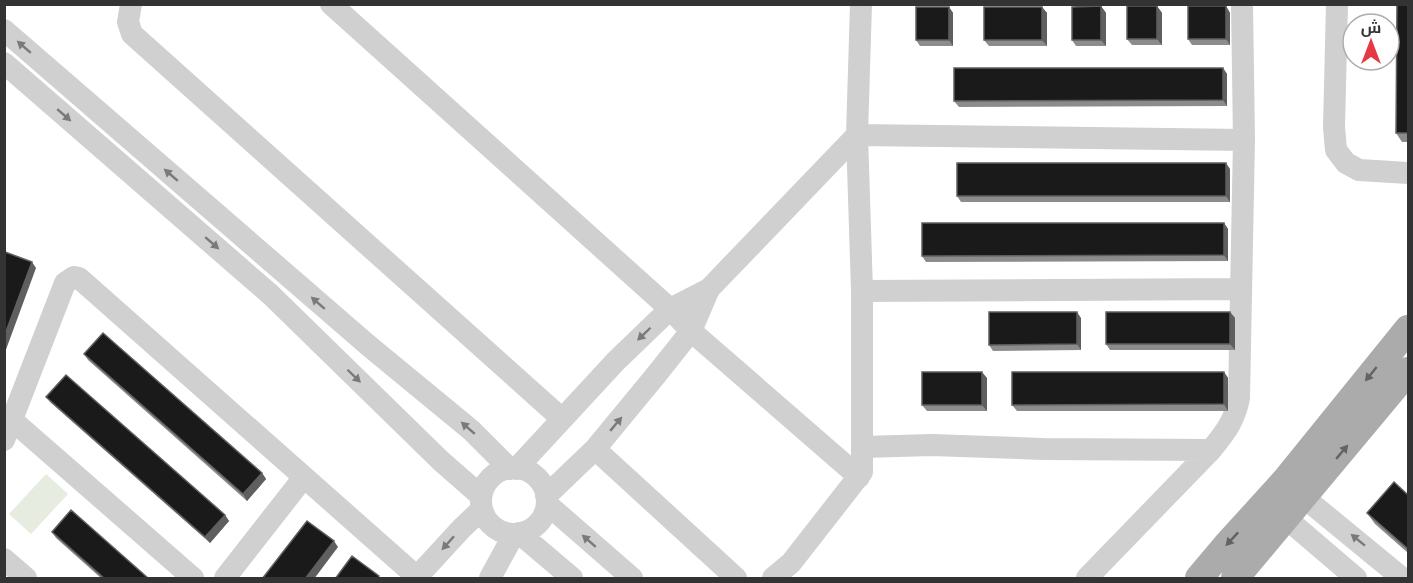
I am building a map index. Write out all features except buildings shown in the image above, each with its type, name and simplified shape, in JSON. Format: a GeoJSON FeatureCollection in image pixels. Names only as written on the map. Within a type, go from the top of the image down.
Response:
{"type":"FeatureCollection","features":[{"type":"Feature","properties":{"kind":"main road"},"geometry":{"type":"LineString","coordinates":[[1235,579],[1286,500],[1408,329]]}},
{"type":"Feature","properties":{"kind":"main road"},"geometry":{"type":"LineString","coordinates":[[1199,579],[1286,500],[1408,371]]}},
{"type":"Feature","properties":{"kind":"street"},"geometry":{"type":"LineString","coordinates":[[130,4],[128,22],[132,34],[561,418]]}},
{"type":"Feature","properties":{"kind":"street"},"geometry":{"type":"LineString","coordinates":[[331,4],[670,309],[691,331],[859,477]]}},
{"type":"Feature","properties":{"kind":"street"},"geometry":{"type":"LineString","coordinates":[[773,579],[791,563],[862,472],[862,291],[857,135],[861,4]]}},
{"type":"Feature","properties":{"kind":"street"},"geometry":{"type":"LineString","coordinates":[[1087,579],[1211,450],[1225,433],[1236,412],[1239,398],[1244,140],[1242,4]]}},
{"type":"Feature","properties":{"kind":"street"},"geometry":{"type":"LineString","coordinates":[[1337,4],[1334,128],[1336,150],[1346,163],[1359,170],[1408,173]]}},
{"type":"Feature","properties":{"kind":"street"},"geometry":{"type":"LineString","coordinates":[[4,30],[369,346],[471,430],[513,469]]}},
{"type":"Feature","properties":{"kind":"street"},"geometry":{"type":"LineString","coordinates":[[4,63],[271,295],[482,503]]}},
{"type":"Feature","properties":{"kind":"street"},"geometry":{"type":"LineString","coordinates":[[513,469],[616,361],[670,309],[709,289],[857,135],[1244,140]]}},
{"type":"Feature","properties":{"kind":"street"},"geometry":{"type":"LineString","coordinates":[[192,579],[8,430],[65,283],[74,277],[80,278],[417,578],[482,503]]}},
{"type":"Feature","properties":{"kind":"street"},"geometry":{"type":"LineString","coordinates":[[490,579],[517,534],[526,532],[538,524],[542,518],[546,500],[595,449],[691,331],[709,289]]}},
{"type":"Feature","properties":{"kind":"street"},"geometry":{"type":"LineString","coordinates":[[862,291],[1240,289]]}},
{"type":"Feature","properties":{"kind":"street"},"geometry":{"type":"LineString","coordinates":[[863,447],[968,445],[1043,449],[1211,450]]}},
{"type":"Feature","properties":{"kind":"street"},"geometry":{"type":"LineString","coordinates":[[595,449],[736,579]]}},
{"type":"Feature","properties":{"kind":"street"},"geometry":{"type":"LineString","coordinates":[[572,579],[517,534],[496,529],[487,520],[482,503],[484,486],[499,472],[513,469],[533,474],[539,480],[546,500],[632,579]]}},
{"type":"Feature","properties":{"kind":"street"},"geometry":{"type":"LineString","coordinates":[[225,579],[304,477]]}},
{"type":"Feature","properties":{"kind":"street"},"geometry":{"type":"LineString","coordinates":[[1286,500],[1356,579]]}},
{"type":"Feature","properties":{"kind":"street"},"geometry":{"type":"LineString","coordinates":[[1286,500],[1402,579]]}},
{"type":"Feature","properties":{"kind":"street"},"geometry":{"type":"LineString","coordinates":[[4,559],[26,579]]}},
{"type":"Feature","properties":{"kind":"shaded area"},"geometry":{"type":"Polygon","coordinates":[[[46,474],[68,494],[31,534],[9,514],[46,474]]]}}]}
